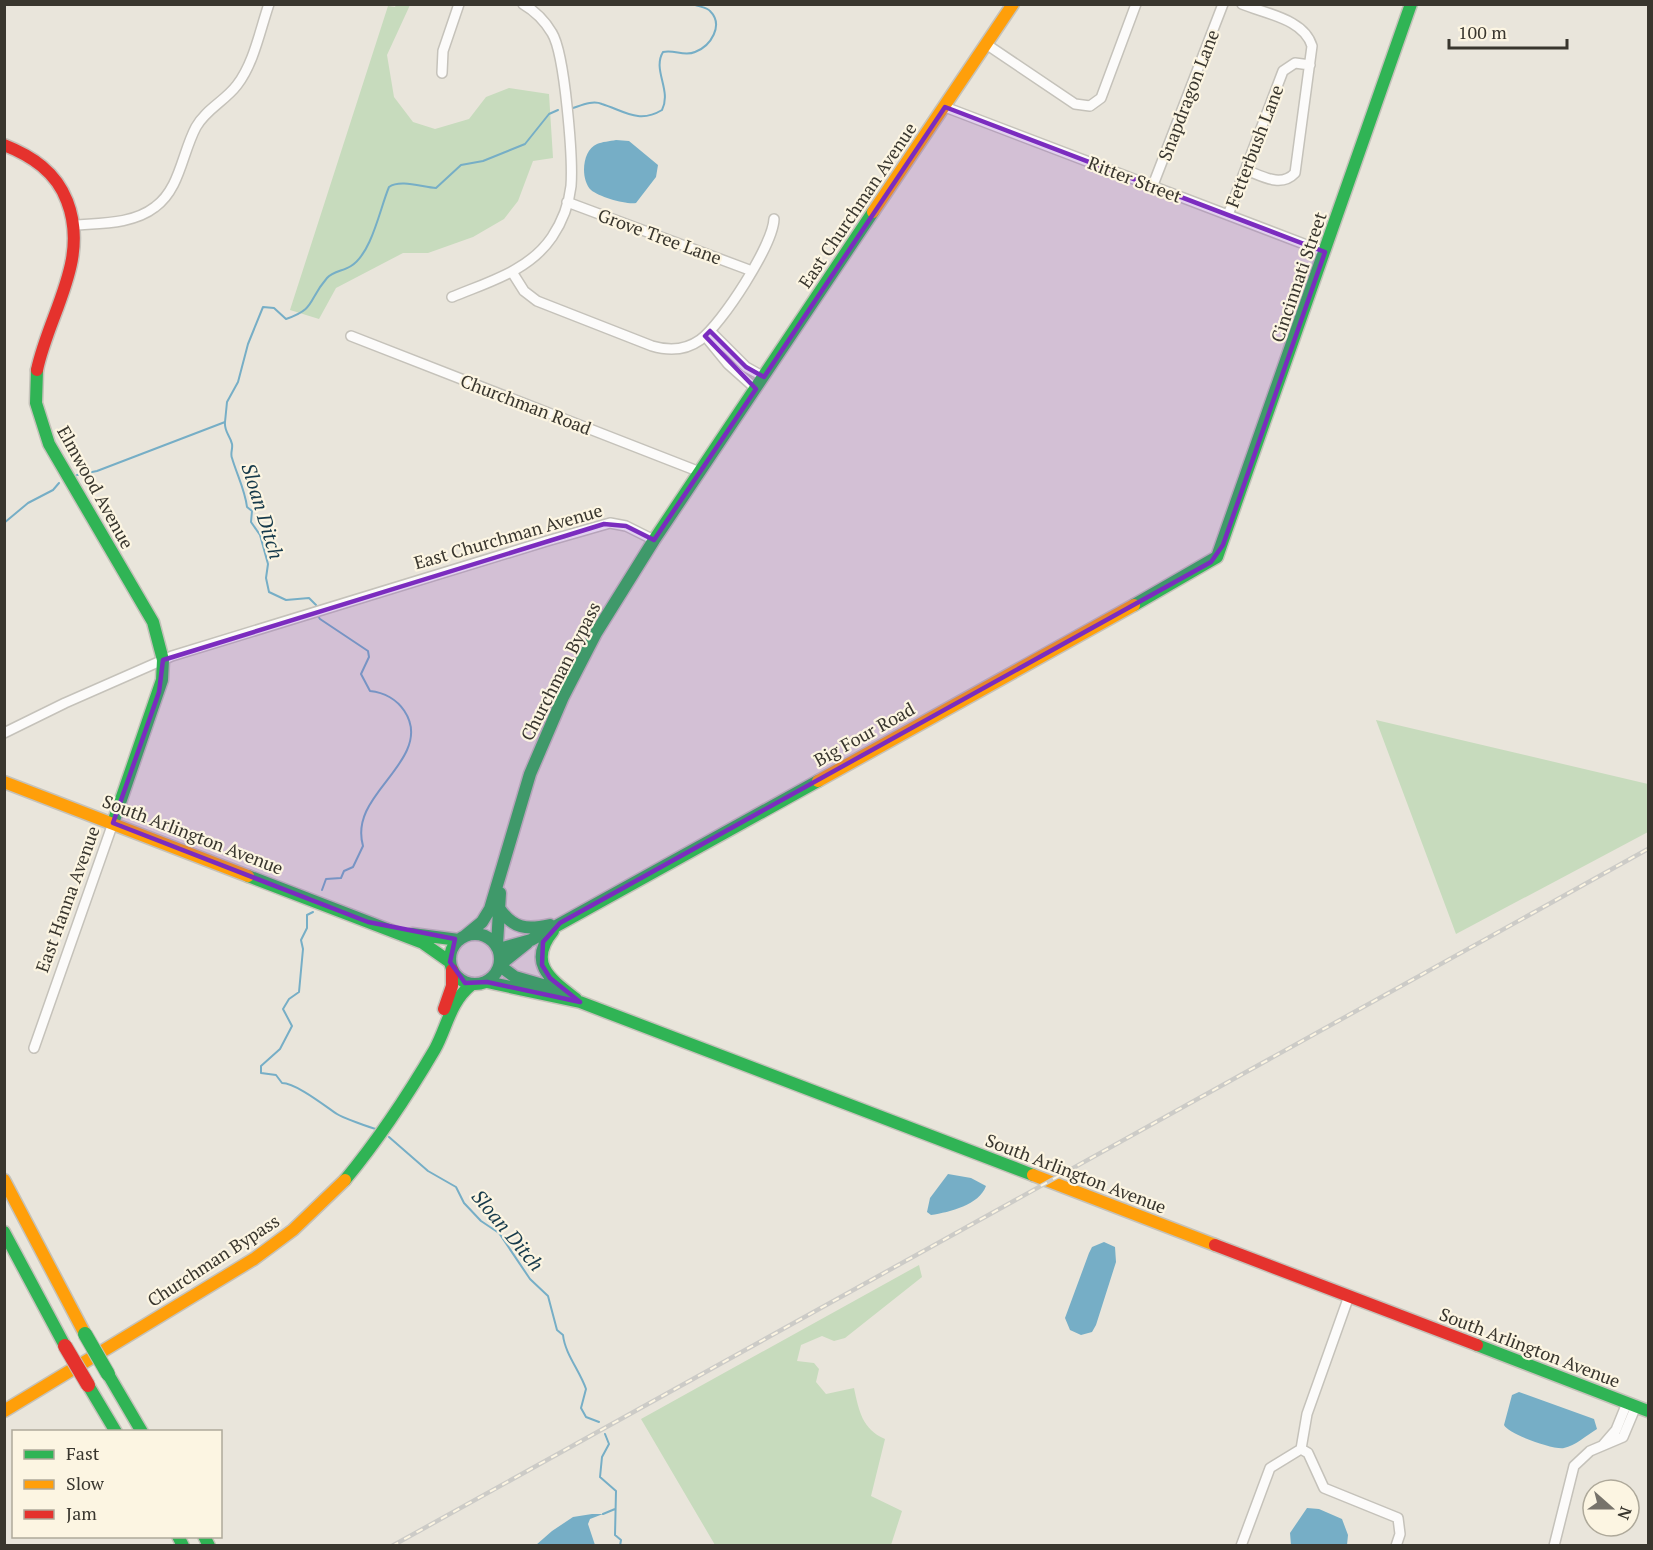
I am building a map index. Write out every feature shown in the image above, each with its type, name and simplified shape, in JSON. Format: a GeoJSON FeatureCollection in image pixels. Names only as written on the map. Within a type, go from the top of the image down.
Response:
{"type":"FeatureCollection","features":[{"type":"Feature","properties":{"kind":"main road","name":"East Churchman Avenue"},"geometry":{"type":"LineString","coordinates":[[654,540],[1012,4]]}},
{"type":"Feature","properties":{"kind":"main road","name":"Cincinnati Street"},"geometry":{"type":"LineString","coordinates":[[1215,559],[1223,545],[1412,4]]}},
{"type":"Feature","properties":{"kind":"main road","name":"Elmwood Avenue"},"geometry":{"type":"LineString","coordinates":[[4,145],[26,154],[49,171],[68,198],[76,225],[76,252],[73,269],[40,359],[36,377],[37,413],[49,444],[153,622],[160,640],[163,660]]}},
{"type":"Feature","properties":{"kind":"main road","name":"Churchman Bypass"},"geometry":{"type":"LineString","coordinates":[[462,938],[482,922],[489,909],[513,825],[538,755],[563,697],[596,633],[654,540]]}},
{"type":"Feature","properties":{"kind":"main road","name":"Big Four Road"},"geometry":{"type":"LineString","coordinates":[[500,965],[531,940],[560,923],[1215,559]]}},
{"type":"Feature","properties":{"kind":"main road","name":"East Hanna Avenue"},"geometry":{"type":"LineString","coordinates":[[113,823],[159,692],[163,660]]}},
{"type":"Feature","properties":{"kind":"main road","name":"South Arlington Avenue"},"geometry":{"type":"LineString","coordinates":[[4,782],[368,922],[434,938],[462,938]]}},
{"type":"Feature","properties":{"kind":"main road","name":"Churchman Bypass"},"geometry":{"type":"LineString","coordinates":[[498,947],[499,908],[513,825]]}},
{"type":"Feature","properties":{"kind":"main road"},"geometry":{"type":"LineString","coordinates":[[499,908],[507,921],[517,927],[531,929],[560,923]]}},
{"type":"Feature","properties":{"kind":"main road","name":"South Arlington Avenue"},"geometry":{"type":"LineString","coordinates":[[368,922],[387,933],[435,948],[451,966]]}},
{"type":"Feature","properties":{"kind":"main road"},"geometry":{"type":"LineString","coordinates":[[560,923],[543,942],[541,958],[550,978],[580,1002]]}},
{"type":"Feature","properties":{"kind":"main road"},"geometry":{"type":"LineString","coordinates":[[479,934],[492,940],[498,947],[500,965],[488,982],[471,985],[460,980],[451,966],[452,950],[462,938],[479,934]]}},
{"type":"Feature","properties":{"kind":"main road","name":"Big Four Road"},"geometry":{"type":"LineString","coordinates":[[498,947],[531,940]]}},
{"type":"Feature","properties":{"kind":"main road"},"geometry":{"type":"LineString","coordinates":[[500,965],[515,977],[567,992]]}},
{"type":"Feature","properties":{"kind":"main road","name":"Churchman Bypass"},"geometry":{"type":"LineString","coordinates":[[423,1066],[452,986],[451,966]]}},
{"type":"Feature","properties":{"kind":"main road","name":"South Arlington Avenue"},"geometry":{"type":"LineString","coordinates":[[488,982],[580,1002],[1637,1406]]}},
{"type":"Feature","properties":{"kind":"main road","name":"Churchman Bypass"},"geometry":{"type":"LineString","coordinates":[[4,1411],[54,1378],[241,1268],[309,1216],[364,1158],[393,1117],[440,1039],[457,995],[471,985]]}},
{"type":"Feature","properties":{"kind":"main road"},"geometry":{"type":"LineString","coordinates":[[4,1180],[85,1334],[141,1430]]}},
{"type":"Feature","properties":{"kind":"main road"},"geometry":{"type":"LineString","coordinates":[[4,1232],[65,1346],[115,1430]]}},
{"type":"Feature","properties":{"kind":"street"},"geometry":{"type":"LineString","coordinates":[[76,225],[134,218],[149,212],[165,198],[175,182],[197,124],[209,110],[229,94],[242,77],[269,4]]}},
{"type":"Feature","properties":{"kind":"street"},"geometry":{"type":"LineString","coordinates":[[442,73],[442,51],[459,4]]}},
{"type":"Feature","properties":{"kind":"street"},"geometry":{"type":"LineString","coordinates":[[452,297],[512,272],[530,261],[551,238],[567,202],[571,170],[559,48],[545,23],[523,4]]}},
{"type":"Feature","properties":{"kind":"street"},"geometry":{"type":"LineString","coordinates":[[987,44],[1075,104],[1090,106],[1101,98],[1136,4]]}},
{"type":"Feature","properties":{"kind":"street","name":"Snapdragon Lane"},"geometry":{"type":"LineString","coordinates":[[1153,185],[1222,4]]}},
{"type":"Feature","properties":{"kind":"street"},"geometry":{"type":"LineString","coordinates":[[1242,4],[1304,31],[1312,46],[1295,173],[1288,180],[1279,181],[1246,170]]}},
{"type":"Feature","properties":{"kind":"street","name":"Fetterbush Lane"},"geometry":{"type":"LineString","coordinates":[[1228,215],[1283,71],[1295,63],[1310,65]]}},
{"type":"Feature","properties":{"kind":"street","name":"Ritter Street"},"geometry":{"type":"LineString","coordinates":[[945,107],[1325,252]]}},
{"type":"Feature","properties":{"kind":"street","name":"Grove Tree Lane"},"geometry":{"type":"LineString","coordinates":[[567,202],[752,271]]}},
{"type":"Feature","properties":{"kind":"street"},"geometry":{"type":"LineString","coordinates":[[512,272],[521,288],[533,299],[606,328],[668,349],[686,347],[707,333],[752,271],[768,246],[774,219]]}},
{"type":"Feature","properties":{"kind":"street"},"geometry":{"type":"LineString","coordinates":[[707,333],[746,367],[760,383]]}},
{"type":"Feature","properties":{"kind":"street"},"geometry":{"type":"LineString","coordinates":[[707,333],[728,364],[760,383]]}},
{"type":"Feature","properties":{"kind":"street","name":"Churchman Road"},"geometry":{"type":"LineString","coordinates":[[351,336],[700,472]]}},
{"type":"Feature","properties":{"kind":"street","name":"East Churchman Avenue"},"geometry":{"type":"LineString","coordinates":[[4,733],[163,660],[319,610],[604,524],[626,526],[654,540]]}},
{"type":"Feature","properties":{"kind":"street","name":"East Hanna Avenue"},"geometry":{"type":"LineString","coordinates":[[34,1048],[113,823]]}},
{"type":"Feature","properties":{"kind":"street"},"geometry":{"type":"LineString","coordinates":[[1241,1545],[1270,1468],[1301,1449],[1307,1414],[1349,1296]]}},
{"type":"Feature","properties":{"kind":"street"},"geometry":{"type":"LineString","coordinates":[[1554,1545],[1572,1471],[1581,1458],[1609,1440],[1637,1406]]}},
{"type":"Feature","properties":{"kind":"street"},"geometry":{"type":"LineString","coordinates":[[1301,1449],[1308,1453],[1324,1488],[1398,1518],[1401,1525],[1396,1545]]}},
{"type":"Feature","properties":{"kind":"highlighted area"},"geometry":{"type":"Polygon","coordinates":[[[945,107],[1325,252],[1223,545],[1211,562],[560,923],[543,942],[542,965],[550,978],[580,1002],[487,982],[465,983],[450,962],[455,939],[368,922],[113,823],[159,692],[163,660],[604,524],[626,526],[654,540],[756,389],[705,336],[710,331],[746,367],[764,377],[945,107]]]}},
{"type":"Feature","properties":{"kind":"green space"},"geometry":{"type":"Polygon","coordinates":[[[396,5],[410,5],[387,55],[394,97],[413,122],[435,129],[469,119],[486,97],[509,88],[549,94],[553,158],[533,161],[518,201],[504,219],[473,237],[428,253],[403,253],[336,288],[319,319],[290,310],[388,6],[395,7],[396,5]]]}},
{"type":"Feature","properties":{"kind":"green space"},"geometry":{"type":"Polygon","coordinates":[[[1376,720],[1648,784],[1648,832],[1456,934],[1376,720]]]}},
{"type":"Feature","properties":{"kind":"green space"},"geometry":{"type":"Polygon","coordinates":[[[919,1265],[922,1277],[845,1338],[834,1341],[822,1336],[801,1345],[797,1361],[814,1363],[819,1369],[816,1382],[826,1394],[854,1388],[866,1425],[885,1439],[871,1496],[902,1511],[891,1545],[715,1545],[641,1419],[919,1265]]]}},
{"type":"Feature","properties":{"kind":"water"},"geometry":{"type":"Polygon","coordinates":[[[616,140],[629,141],[658,165],[656,177],[636,203],[620,202],[600,195],[591,190],[585,179],[584,165],[588,152],[599,143],[616,140]]]}},
{"type":"Feature","properties":{"kind":"water"},"geometry":{"type":"Polygon","coordinates":[[[948,1174],[971,1178],[986,1186],[971,1203],[955,1210],[931,1215],[927,1212],[930,1198],[948,1174]]]}},
{"type":"Feature","properties":{"kind":"water"},"geometry":{"type":"Polygon","coordinates":[[[1104,1242],[1115,1247],[1116,1262],[1096,1325],[1092,1332],[1081,1335],[1070,1330],[1065,1318],[1092,1247],[1104,1242]]]}},
{"type":"Feature","properties":{"kind":"water"},"geometry":{"type":"Polygon","coordinates":[[[1519,1392],[1594,1419],[1597,1429],[1577,1443],[1564,1448],[1551,1447],[1522,1437],[1504,1425],[1512,1395],[1519,1392]]]}},
{"type":"Feature","properties":{"kind":"water"},"geometry":{"type":"Polygon","coordinates":[[[1307,1508],[1319,1509],[1342,1519],[1348,1535],[1347,1545],[1291,1545],[1290,1533],[1307,1508]]]}},
{"type":"Feature","properties":{"kind":"water"},"geometry":{"type":"Polygon","coordinates":[[[603,1514],[590,1519],[588,1524],[595,1545],[536,1545],[573,1517],[603,1514]]]}},
{"type":"Feature","properties":{"kind":"waterway"},"geometry":{"type":"LineString","coordinates":[[573,108],[588,103],[599,103],[639,116],[654,114],[662,110],[665,95],[660,59],[663,52],[687,54],[695,52],[706,45],[716,29],[716,22],[710,11],[693,4]]}},
{"type":"Feature","properties":{"kind":"waterway"},"geometry":{"type":"LineString","coordinates":[[77,475],[97,471],[225,422],[227,402],[238,382],[248,344],[263,307],[274,308],[286,319],[296,315],[311,303],[329,276],[348,268],[358,260],[370,241],[389,187],[405,184],[436,188],[461,165],[483,161],[525,144],[549,114],[558,110]]}},
{"type":"Feature","properties":{"kind":"waterway","name":"Sloan Ditch"},"geometry":{"type":"LineString","coordinates":[[225,422],[225,428],[232,444],[232,458],[247,507],[252,511],[251,522],[260,535],[268,564],[266,578],[269,592],[286,600],[309,598],[316,605]]}},
{"type":"Feature","properties":{"kind":"waterway"},"geometry":{"type":"LineString","coordinates":[[4,523],[28,503],[53,490],[59,483]]}},
{"type":"Feature","properties":{"kind":"waterway","name":"Sloan Ditch"},"geometry":{"type":"LineString","coordinates":[[318,616],[368,651],[369,657],[361,674],[370,691],[390,697],[398,703],[409,719],[411,729],[407,750],[401,762],[368,807],[361,832],[363,846],[353,867],[344,871],[341,878],[326,879],[322,890]]}},
{"type":"Feature","properties":{"kind":"waterway","name":"Sloan Ditch"},"geometry":{"type":"LineString","coordinates":[[313,912],[307,915],[307,928],[301,940],[303,949],[299,992],[289,999],[283,1009],[292,1026],[280,1049],[261,1066],[261,1073],[276,1075],[282,1083],[302,1091],[340,1115],[376,1129]]}},
{"type":"Feature","properties":{"kind":"waterway","name":"Sloan Ditch"},"geometry":{"type":"LineString","coordinates":[[389,1137],[428,1171],[456,1187],[464,1203],[481,1221],[499,1233],[530,1279],[548,1296],[557,1330],[563,1335],[564,1342],[586,1389],[581,1408],[586,1417],[599,1422]]}},
{"type":"Feature","properties":{"kind":"waterway","name":"Sloan Ditch"},"geometry":{"type":"LineString","coordinates":[[605,1434],[609,1444],[602,1457],[600,1477],[616,1491],[615,1535],[621,1540],[620,1546]]}},
{"type":"Feature","properties":{"kind":"waterway"},"geometry":{"type":"LineString","coordinates":[[603,1514],[615,1509]]}},
{"type":"Feature","properties":{"kind":"railway"},"geometry":{"type":"LineString","coordinates":[[392,1546],[1648,849]]}},
{"type":"Feature","properties":{"kind":"traffic: fast"},"geometry":{"type":"LineString","coordinates":[[1134,605],[1217,557],[1411,4]]}},
{"type":"Feature","properties":{"kind":"traffic: fast"},"geometry":{"type":"LineString","coordinates":[[465,936],[482,922],[490,909],[530,774],[563,697],[596,633],[654,540],[873,212]]}},
{"type":"Feature","properties":{"kind":"traffic: fast"},"geometry":{"type":"LineString","coordinates":[[37,370],[36,403],[49,444],[153,622],[163,660],[162,680],[113,823]]}},
{"type":"Feature","properties":{"kind":"traffic: fast"},"geometry":{"type":"LineString","coordinates":[[499,949],[531,940],[818,781]]}},
{"type":"Feature","properties":{"kind":"traffic: fast"},"geometry":{"type":"LineString","coordinates":[[248,876],[423,943],[450,962]]}},
{"type":"Feature","properties":{"kind":"traffic: fast"},"geometry":{"type":"LineString","coordinates":[[497,945],[500,893]]}},
{"type":"Feature","properties":{"kind":"traffic: fast"},"geometry":{"type":"LineString","coordinates":[[499,908],[515,924],[527,927],[550,925]]}},
{"type":"Feature","properties":{"kind":"traffic: fast"},"geometry":{"type":"LineString","coordinates":[[553,931],[545,942],[542,961],[550,977],[576,999]]}},
{"type":"Feature","properties":{"kind":"traffic: fast"},"geometry":{"type":"LineString","coordinates":[[412,934],[459,940]]}},
{"type":"Feature","properties":{"kind":"traffic: fast"},"geometry":{"type":"LineString","coordinates":[[470,934],[480,934],[493,941],[500,954],[500,959],[500,964],[493,977],[480,984],[470,984],[461,980],[454,973],[450,964],[450,954],[454,945],[461,938],[470,934]]}},
{"type":"Feature","properties":{"kind":"traffic: fast"},"geometry":{"type":"LineString","coordinates":[[501,964],[527,943]]}},
{"type":"Feature","properties":{"kind":"traffic: fast"},"geometry":{"type":"LineString","coordinates":[[500,966],[515,977],[560,990]]}},
{"type":"Feature","properties":{"kind":"traffic: fast"},"geometry":{"type":"LineString","coordinates":[[487,982],[580,1002],[1033,1175]]}},
{"type":"Feature","properties":{"kind":"traffic: fast"},"geometry":{"type":"LineString","coordinates":[[345,1180],[404,1100],[435,1049],[458,999],[471,985]]}},
{"type":"Feature","properties":{"kind":"traffic: fast"},"geometry":{"type":"LineString","coordinates":[[4,1232],[65,1346]]}},
{"type":"Feature","properties":{"kind":"traffic: fast"},"geometry":{"type":"LineString","coordinates":[[85,1334],[108,1374]]}},
{"type":"Feature","properties":{"kind":"traffic: fast"},"geometry":{"type":"LineString","coordinates":[[1477,1345],[1648,1411]]}},
{"type":"Feature","properties":{"kind":"traffic: fast"},"geometry":{"type":"LineString","coordinates":[[108,1374],[141,1430]]}},
{"type":"Feature","properties":{"kind":"traffic: fast"},"geometry":{"type":"LineString","coordinates":[[88,1385],[115,1430]]}},
{"type":"Feature","properties":{"kind":"traffic: fast"},"geometry":{"type":"LineString","coordinates":[[179,1538],[183,1546]]}},
{"type":"Feature","properties":{"kind":"traffic: fast"},"geometry":{"type":"LineString","coordinates":[[205,1538],[209,1546]]}},
{"type":"Feature","properties":{"kind":"traffic: slow"},"geometry":{"type":"LineString","coordinates":[[873,212],[1013,4]]}},
{"type":"Feature","properties":{"kind":"traffic: slow"},"geometry":{"type":"LineString","coordinates":[[818,781],[1134,605]]}},
{"type":"Feature","properties":{"kind":"traffic: slow"},"geometry":{"type":"LineString","coordinates":[[4,782],[248,876]]}},
{"type":"Feature","properties":{"kind":"traffic: slow"},"geometry":{"type":"LineString","coordinates":[[1033,1175],[1215,1245]]}},
{"type":"Feature","properties":{"kind":"traffic: slow"},"geometry":{"type":"LineString","coordinates":[[4,1180],[85,1334]]}},
{"type":"Feature","properties":{"kind":"traffic: slow"},"geometry":{"type":"LineString","coordinates":[[4,1411],[254,1259],[293,1230],[345,1180]]}},
{"type":"Feature","properties":{"kind":"traffic: jam"},"geometry":{"type":"LineString","coordinates":[[4,145],[24,154],[50,173],[67,201],[73,223],[74,244],[71,265],[37,370]]}},
{"type":"Feature","properties":{"kind":"traffic: jam"},"geometry":{"type":"LineString","coordinates":[[444,1009],[452,986],[452,970]]}},
{"type":"Feature","properties":{"kind":"traffic: jam"},"geometry":{"type":"LineString","coordinates":[[1215,1245],[1477,1345]]}},
{"type":"Feature","properties":{"kind":"traffic: jam"},"geometry":{"type":"LineString","coordinates":[[65,1346],[88,1385]]}}]}
